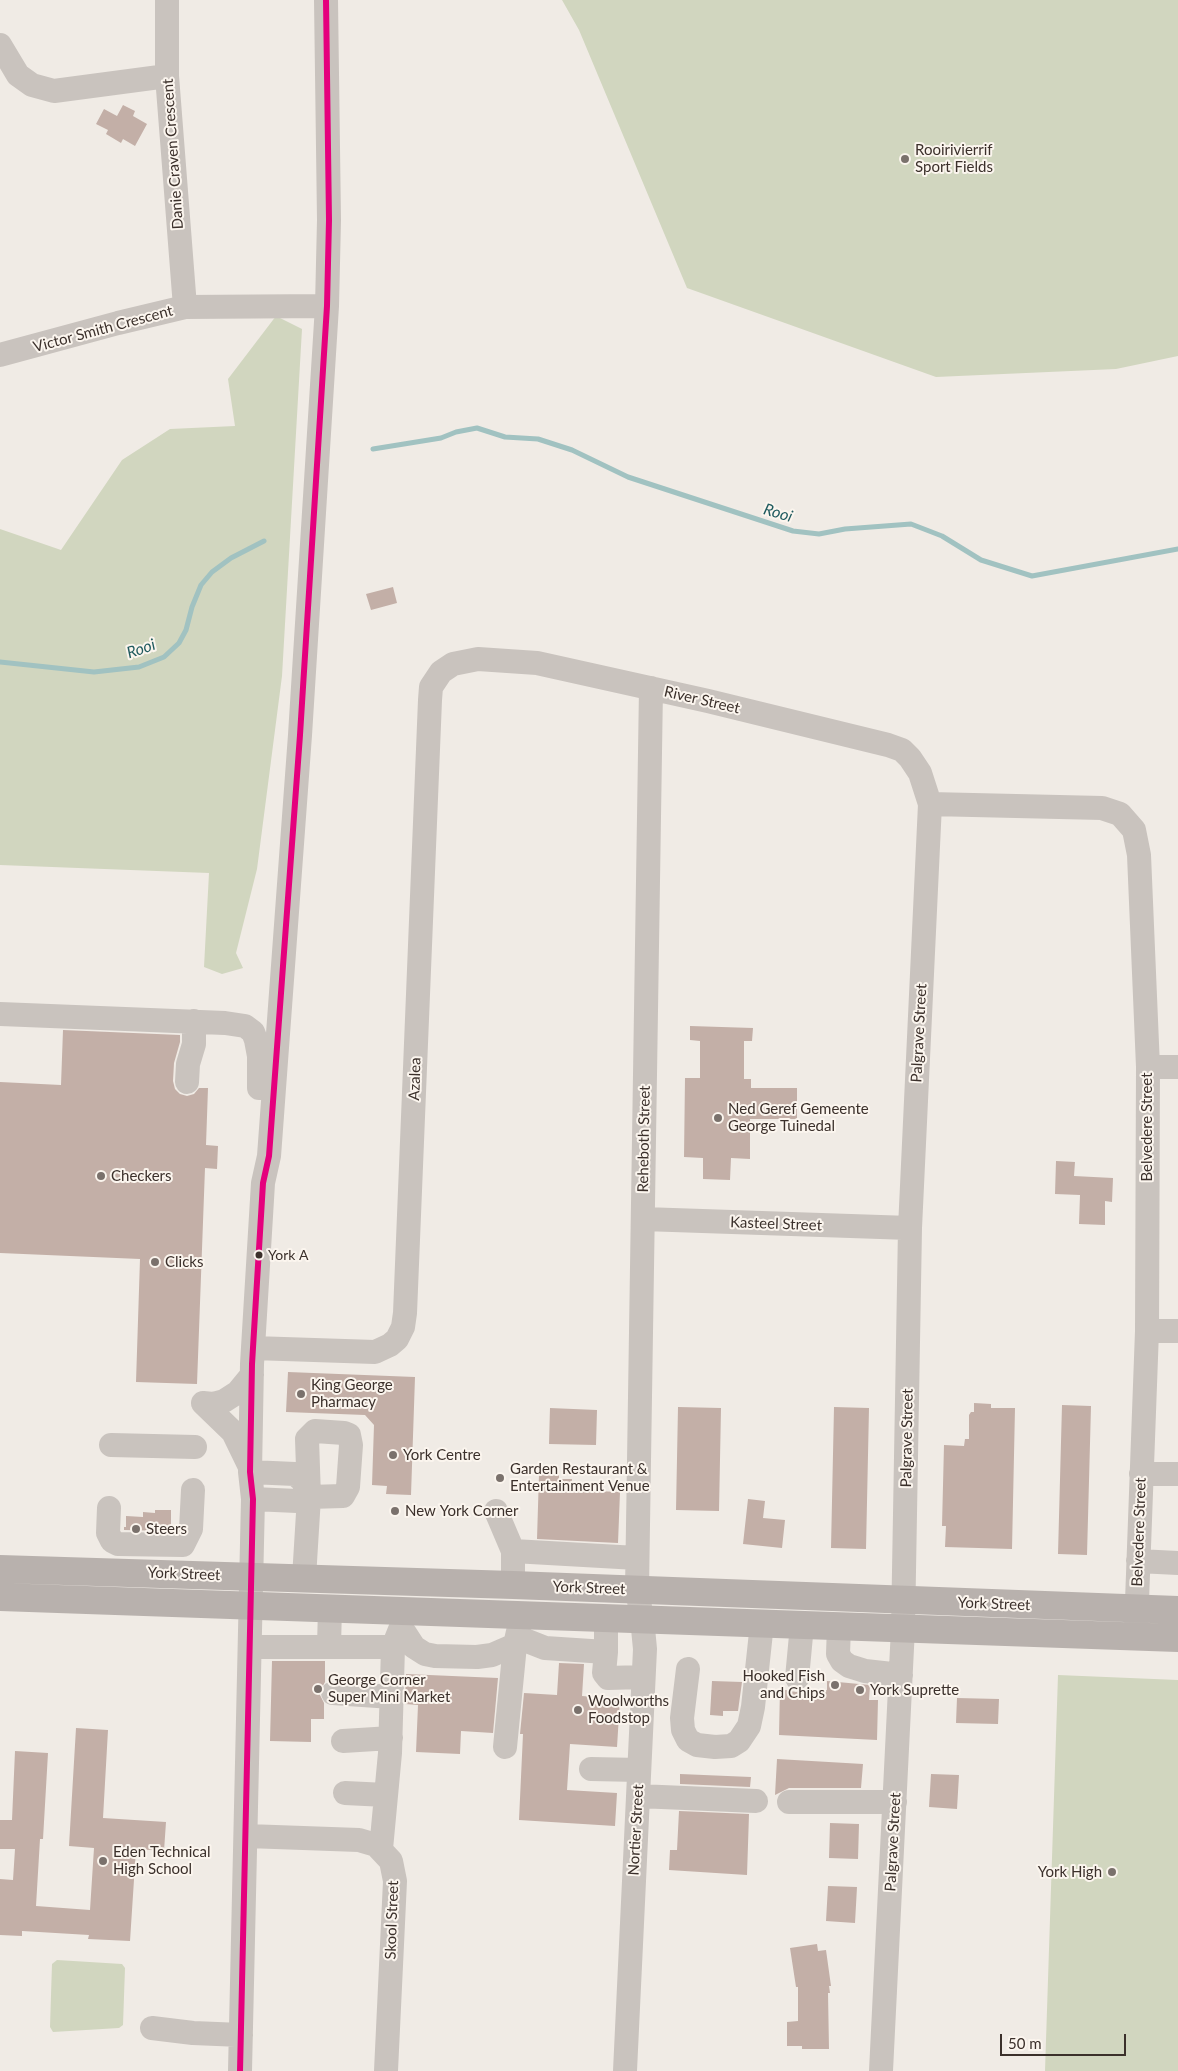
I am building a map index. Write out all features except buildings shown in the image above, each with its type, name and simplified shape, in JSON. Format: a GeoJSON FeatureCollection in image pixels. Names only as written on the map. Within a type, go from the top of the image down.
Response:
{"type":"FeatureCollection","features":[{"type":"Feature","properties":{"kind":"main road","name":"York Street"},"geometry":{"type":"LineString","coordinates":[[0,1568],[252,1576],[305,1573],[512,1585],[1178,1610]]}},
{"type":"Feature","properties":{"kind":"main road","name":"York Street"},"geometry":{"type":"LineString","coordinates":[[0,1596],[330,1607],[399,1628],[518,1632],[606,1617],[1178,1638]]}},
{"type":"Feature","properties":{"kind":"street","name":"Danie Craven Crescent"},"geometry":{"type":"LineString","coordinates":[[167,0],[167,76],[184,307]]}},
{"type":"Feature","properties":{"kind":"street"},"geometry":{"type":"LineString","coordinates":[[253,1482],[259,1349],[263,1183],[269,1156],[300,735],[327,306],[329,210],[326,0]]}},
{"type":"Feature","properties":{"kind":"street"},"geometry":{"type":"LineString","coordinates":[[0,45],[18,75],[32,85],[54,91],[167,76]]}},
{"type":"Feature","properties":{"kind":"street","name":"Victor Smith Crescent"},"geometry":{"type":"LineString","coordinates":[[0,355],[184,307],[327,306]]}},
{"type":"Feature","properties":{"kind":"street","name":"River Street"},"geometry":{"type":"LineString","coordinates":[[441,672],[452,664],[465,660],[495,659],[537,663],[828,730],[902,750],[920,773],[930,804]]}},
{"type":"Feature","properties":{"kind":"street","name":"Azalea"},"geometry":{"type":"LineString","coordinates":[[259,1349],[375,1352],[390,1345],[397,1339],[403,1327],[430,700],[431,687],[441,672]]}},
{"type":"Feature","properties":{"kind":"street","name":"Reheboth Street"},"geometry":{"type":"LineString","coordinates":[[637,1590],[651,688]]}},
{"type":"Feature","properties":{"kind":"street","name":"Belvedere Street"},"geometry":{"type":"LineString","coordinates":[[930,804],[1102,808],[1120,814],[1134,830],[1139,855],[1148,1067],[1146,1331],[1136,1637]]}},
{"type":"Feature","properties":{"kind":"street","name":"Palgrave Street"},"geometry":{"type":"LineString","coordinates":[[881,2071],[904,1628],[910,1228],[930,804]]}},
{"type":"Feature","properties":{"kind":"street"},"geometry":{"type":"LineString","coordinates":[[0,1014],[226,1022],[245,1026],[253,1032],[259,1056],[260,1103],[271,1122]]}},
{"type":"Feature","properties":{"kind":"street"},"geometry":{"type":"LineString","coordinates":[[187,1082],[188,1064],[194,1044],[194,1021]]}},
{"type":"Feature","properties":{"kind":"street"},"geometry":{"type":"LineString","coordinates":[[1148,1067],[1178,1067]]}},
{"type":"Feature","properties":{"kind":"street","name":"Kasteel Street"},"geometry":{"type":"LineString","coordinates":[[643,1219],[910,1228]]}},
{"type":"Feature","properties":{"kind":"street"},"geometry":{"type":"LineString","coordinates":[[1146,1331],[1178,1331]]}},
{"type":"Feature","properties":{"kind":"street"},"geometry":{"type":"LineString","coordinates":[[240,2071],[252,1576],[252,1376],[259,1349]]}},
{"type":"Feature","properties":{"kind":"street"},"geometry":{"type":"LineString","coordinates":[[252,1376],[238,1392],[224,1401],[214,1404],[202,1404],[233,1432],[253,1482],[297,1501],[309,1497],[344,1496],[348,1491],[351,1439],[347,1434],[315,1431],[308,1439],[301,1465],[309,1497],[305,1573]]}},
{"type":"Feature","properties":{"kind":"street"},"geometry":{"type":"LineString","coordinates":[[111,1446],[196,1447]]}},
{"type":"Feature","properties":{"kind":"street"},"geometry":{"type":"LineString","coordinates":[[253,1482],[301,1465]]}},
{"type":"Feature","properties":{"kind":"street"},"geometry":{"type":"LineString","coordinates":[[1142,1474],[1178,1474]]}},
{"type":"Feature","properties":{"kind":"street"},"geometry":{"type":"LineString","coordinates":[[109,1508],[108,1533],[112,1541],[118,1544],[183,1545],[191,1529],[194,1490]]}},
{"type":"Feature","properties":{"kind":"street"},"geometry":{"type":"LineString","coordinates":[[496,1511],[513,1551],[512,1585]]}},
{"type":"Feature","properties":{"kind":"street"},"geometry":{"type":"LineString","coordinates":[[513,1551],[637,1558]]}},
{"type":"Feature","properties":{"kind":"street"},"geometry":{"type":"LineString","coordinates":[[1138,1561],[1178,1563]]}},
{"type":"Feature","properties":{"kind":"street","name":"Nortier Street"},"geometry":{"type":"LineString","coordinates":[[625,2071],[644,1649],[642,1618],[637,1590]]}},
{"type":"Feature","properties":{"kind":"street"},"geometry":{"type":"LineString","coordinates":[[329,1647],[330,1607]]}},
{"type":"Feature","properties":{"kind":"street"},"geometry":{"type":"LineString","coordinates":[[606,1617],[604,1673],[608,1678],[643,1677]]}},
{"type":"Feature","properties":{"kind":"street"},"geometry":{"type":"LineString","coordinates":[[688,1670],[682,1718],[683,1730],[688,1740],[697,1745],[731,1746],[739,1741],[749,1726],[753,1707],[762,1623]]}},
{"type":"Feature","properties":{"kind":"street"},"geometry":{"type":"LineString","coordinates":[[797,1678],[802,1625]]}},
{"type":"Feature","properties":{"kind":"street"},"geometry":{"type":"LineString","coordinates":[[839,1626],[838,1654],[842,1661],[849,1666],[865,1671],[901,1675]]}},
{"type":"Feature","properties":{"kind":"street"},"geometry":{"type":"LineString","coordinates":[[250,1647],[329,1647],[399,1628]]}},
{"type":"Feature","properties":{"kind":"street"},"geometry":{"type":"LineString","coordinates":[[399,1628],[417,1651],[435,1656],[477,1657],[492,1655],[518,1632]]}},
{"type":"Feature","properties":{"kind":"street"},"geometry":{"type":"LineString","coordinates":[[381,1849],[399,1628]]}},
{"type":"Feature","properties":{"kind":"street"},"geometry":{"type":"LineString","coordinates":[[518,1632],[545,1648],[606,1652]]}},
{"type":"Feature","properties":{"kind":"street"},"geometry":{"type":"LineString","coordinates":[[505,1747],[518,1632]]}},
{"type":"Feature","properties":{"kind":"street"},"geometry":{"type":"LineString","coordinates":[[332,1693],[392,1697]]}},
{"type":"Feature","properties":{"kind":"street"},"geometry":{"type":"LineString","coordinates":[[343,1741],[391,1738]]}},
{"type":"Feature","properties":{"kind":"street"},"geometry":{"type":"LineString","coordinates":[[591,1769],[639,1770]]}},
{"type":"Feature","properties":{"kind":"street"},"geometry":{"type":"LineString","coordinates":[[345,1793],[386,1795]]}},
{"type":"Feature","properties":{"kind":"street"},"geometry":{"type":"LineString","coordinates":[[638,1796],[756,1801]]}},
{"type":"Feature","properties":{"kind":"street"},"geometry":{"type":"LineString","coordinates":[[789,1802],[895,1802]]}},
{"type":"Feature","properties":{"kind":"street"},"geometry":{"type":"LineString","coordinates":[[247,1836],[359,1840],[376,1845],[381,1849]]}},
{"type":"Feature","properties":{"kind":"street","name":"Skool Street"},"geometry":{"type":"LineString","coordinates":[[381,1849],[391,1860],[395,1881],[386,2071]]}},
{"type":"Feature","properties":{"kind":"street"},"geometry":{"type":"LineString","coordinates":[[152,2028],[193,2034],[241,2035]]}},
{"type":"Feature","properties":{"kind":"green space","name":"Rooirivierrif Sport Fields"},"geometry":{"type":"Polygon","coordinates":[[[562,0],[1178,0],[1178,356],[1116,369],[936,377],[687,288],[579,30],[562,0]]]}},
{"type":"Feature","properties":{"kind":"green space"},"geometry":{"type":"Polygon","coordinates":[[[276,316],[302,329],[282,676],[257,869],[236,953],[243,968],[222,974],[204,967],[209,873],[0,865],[0,529],[61,550],[122,460],[170,429],[235,426],[228,379],[276,316]]]}},
{"type":"Feature","properties":{"kind":"green space","name":"York High"},"geometry":{"type":"Polygon","coordinates":[[[1058,1675],[1178,1680],[1178,2071],[1045,2071],[1058,1675]]]}},
{"type":"Feature","properties":{"kind":"green space"},"geometry":{"type":"Polygon","coordinates":[[[57,1960],[122,1964],[125,1968],[123,2025],[119,2028],[53,2032],[50,2027],[52,1964],[57,1960]]]}},
{"type":"Feature","properties":{"kind":"waterway","name":"Rooi"},"geometry":{"type":"LineString","coordinates":[[373,449],[441,438],[456,432],[477,428],[505,437],[538,439],[572,450],[628,477],[793,531],[819,534],[845,529],[911,524],[942,536],[981,560],[1032,576],[1178,549]]}},
{"type":"Feature","properties":{"kind":"waterway","name":"Rooi"},"geometry":{"type":"LineString","coordinates":[[0,662],[94,672],[139,667],[164,657],[179,643],[186,630],[192,607],[201,585],[212,572],[231,558],[264,541]]}},
{"type":"Feature","properties":{"kind":"transit line"},"geometry":{"type":"LineString","coordinates":[[240,2071],[253,1499],[250,1472],[252,1364],[263,1183],[269,1156],[300,735],[327,306],[329,220],[326,0]]}},
{"type":"Feature","properties":{"kind":"place","name":"Rooirivierrif Sport Fields"},"geometry":{"type":"Point","coordinates":[905,159]}},
{"type":"Feature","properties":{"kind":"place","name":"Ned Geref Gemeente George Tuinedal"},"geometry":{"type":"Point","coordinates":[718,1118]}},
{"type":"Feature","properties":{"kind":"place","name":"Checkers"},"geometry":{"type":"Point","coordinates":[101,1176]}},
{"type":"Feature","properties":{"kind":"place","name":"York A"},"geometry":{"type":"Point","coordinates":[259,1255]}},
{"type":"Feature","properties":{"kind":"place","name":"Clicks"},"geometry":{"type":"Point","coordinates":[155,1262]}},
{"type":"Feature","properties":{"kind":"place","name":"King George Pharmacy"},"geometry":{"type":"Point","coordinates":[301,1394]}},
{"type":"Feature","properties":{"kind":"place","name":"York Centre"},"geometry":{"type":"Point","coordinates":[393,1455]}},
{"type":"Feature","properties":{"kind":"place","name":"Garden Restaurant & Entertainment Venue"},"geometry":{"type":"Point","coordinates":[500,1478]}},
{"type":"Feature","properties":{"kind":"place","name":"New York Corner"},"geometry":{"type":"Point","coordinates":[395,1511]}},
{"type":"Feature","properties":{"kind":"place","name":"Steers"},"geometry":{"type":"Point","coordinates":[136,1529]}},
{"type":"Feature","properties":{"kind":"place","name":"Hooked Fish and Chips"},"geometry":{"type":"Point","coordinates":[835,1685]}},
{"type":"Feature","properties":{"kind":"place","name":"George Corner Super Mini Market"},"geometry":{"type":"Point","coordinates":[318,1689]}},
{"type":"Feature","properties":{"kind":"place","name":"York Suprette"},"geometry":{"type":"Point","coordinates":[860,1690]}},
{"type":"Feature","properties":{"kind":"place","name":"Woolworths Foodstop"},"geometry":{"type":"Point","coordinates":[578,1710]}},
{"type":"Feature","properties":{"kind":"place","name":"Eden Technical High School"},"geometry":{"type":"Point","coordinates":[103,1861]}},
{"type":"Feature","properties":{"kind":"place","name":"York High"},"geometry":{"type":"Point","coordinates":[1112,1872]}}]}
